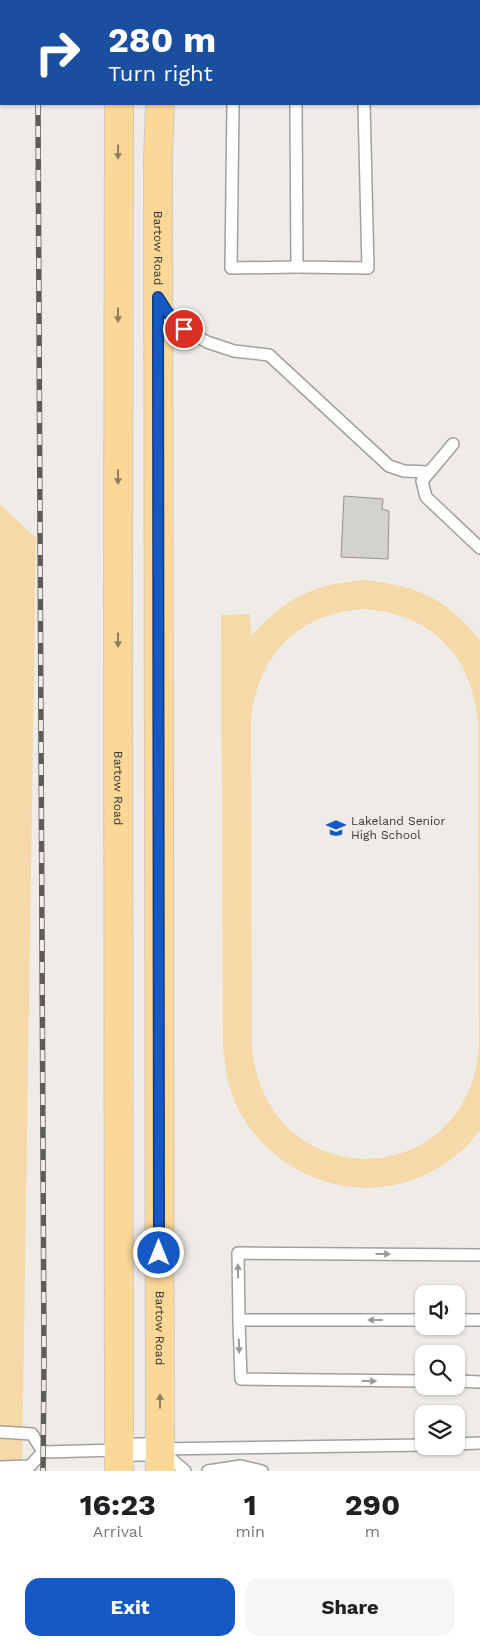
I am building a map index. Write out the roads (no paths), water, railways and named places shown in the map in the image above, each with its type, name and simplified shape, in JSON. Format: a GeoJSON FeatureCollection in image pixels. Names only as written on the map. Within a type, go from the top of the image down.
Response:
{"type":"FeatureCollection","features":[{"type":"Feature","properties":{"kind":"main road","name":"Bartow Road"},"geometry":{"type":"LineString","coordinates":[[119,105],[119,1461]]}},
{"type":"Feature","properties":{"kind":"main road","name":"Bartow Road"},"geometry":{"type":"LineString","coordinates":[[160,105],[158,297],[160,1460]]}},
{"type":"Feature","properties":{"kind":"street"},"geometry":{"type":"LineString","coordinates":[[119,1461],[160,1460]]}},
{"type":"Feature","properties":{"kind":"lane"},"geometry":{"type":"LineString","coordinates":[[233,105],[231,268],[368,268],[364,105]]}},
{"type":"Feature","properties":{"kind":"lane"},"geometry":{"type":"LineString","coordinates":[[296,105],[297,267]]}},
{"type":"Feature","properties":{"kind":"lane"},"geometry":{"type":"LineString","coordinates":[[158,297],[170,316],[181,327],[208,342],[234,350],[269,354],[388,466],[404,471],[429,472]]}},
{"type":"Feature","properties":{"kind":"lane"},"geometry":{"type":"LineString","coordinates":[[453,444],[422,481],[426,497],[480,548]]}},
{"type":"Feature","properties":{"kind":"lane"},"geometry":{"type":"LineString","coordinates":[[415,1381],[241,1380],[238,1253],[480,1254]]}},
{"type":"Feature","properties":{"kind":"lane"},"geometry":{"type":"LineString","coordinates":[[239,1320],[415,1320]]}},
{"type":"Feature","properties":{"kind":"lane"},"geometry":{"type":"LineString","coordinates":[[465,1320],[480,1320]]}},
{"type":"Feature","properties":{"kind":"lane"},"geometry":{"type":"LineString","coordinates":[[465,1381],[480,1382]]}},
{"type":"Feature","properties":{"kind":"lane"},"geometry":{"type":"LineString","coordinates":[[0,1432],[32,1434],[43,1452]]}},
{"type":"Feature","properties":{"kind":"lane"},"geometry":{"type":"LineString","coordinates":[[465,1444],[480,1444]]}},
{"type":"Feature","properties":{"kind":"lane"},"geometry":{"type":"LineString","coordinates":[[160,1460],[415,1445]]}},
{"type":"Feature","properties":{"kind":"lane"},"geometry":{"type":"LineString","coordinates":[[43,1452],[119,1461]]}},
{"type":"Feature","properties":{"kind":"lane"},"geometry":{"type":"LineString","coordinates":[[0,1467],[30,1466],[43,1452]]}},
{"type":"Feature","properties":{"kind":"lane"},"geometry":{"type":"LineString","coordinates":[[160,1460],[185,1471]]}},
{"type":"Feature","properties":{"kind":"lane"},"geometry":{"type":"LineString","coordinates":[[208,1471],[242,1466],[262,1471]]}},
{"type":"Feature","properties":{"kind":"railway"},"geometry":{"type":"LineString","coordinates":[[38,105],[43,1471]]}},
{"type":"Feature","properties":{"kind":"place","name":"Lakeland Senior High School"},"geometry":{"type":"Point","coordinates":[336,828]}}]}
